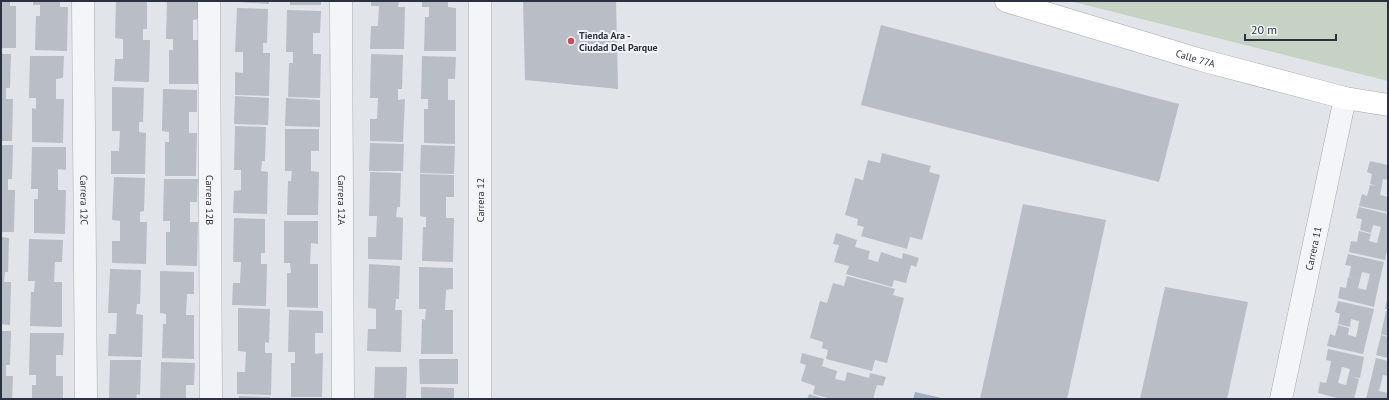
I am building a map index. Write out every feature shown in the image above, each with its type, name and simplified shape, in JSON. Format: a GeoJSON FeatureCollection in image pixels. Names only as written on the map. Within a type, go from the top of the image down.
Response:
{"type":"FeatureCollection","features":[{"type":"Feature","properties":{"kind":"street","name":"Carrera 12C"},"geometry":{"type":"LineString","coordinates":[[83,1],[86,399]]}},
{"type":"Feature","properties":{"kind":"street","name":"Carrera 12B"},"geometry":{"type":"LineString","coordinates":[[210,1],[211,399]]}},
{"type":"Feature","properties":{"kind":"street","name":"Carrera 12A"},"geometry":{"type":"LineString","coordinates":[[341,1],[343,399]]}},
{"type":"Feature","properties":{"kind":"street","name":"Carrera 12"},"geometry":{"type":"LineString","coordinates":[[480,1],[480,399]]}},
{"type":"Feature","properties":{"kind":"street","name":"Calle 77A"},"geometry":{"type":"LineString","coordinates":[[1006,1],[1201,60],[1344,98],[1388,104]]}},
{"type":"Feature","properties":{"kind":"street","name":"Carrera 11"},"geometry":{"type":"LineString","coordinates":[[1281,399],[1344,98]]}},
{"type":"Feature","properties":{"kind":"green space"},"geometry":{"type":"Polygon","coordinates":[[[1070,1],[1388,1],[1388,81],[1384,80],[1070,1]]]}},
{"type":"Feature","properties":{"kind":"water"},"geometry":{"type":"Polygon","coordinates":[[[915,392],[946,399],[913,399],[915,392]]]}},
{"type":"Feature","properties":{"kind":"building"},"geometry":{"type":"Polygon","coordinates":[[[1,1],[10,1],[10,6],[16,6],[16,48],[1,48],[1,1]]]}},
{"type":"Feature","properties":{"kind":"building"},"geometry":{"type":"Polygon","coordinates":[[[33,1],[60,1],[60,7],[68,7],[67,51],[35,50],[36,16],[40,16],[40,5],[33,5],[33,1]]]}},
{"type":"Feature","properties":{"kind":"building"},"geometry":{"type":"Polygon","coordinates":[[[116,1],[147,1],[147,29],[143,29],[143,40],[150,40],[149,82],[114,81],[115,59],[123,59],[123,39],[115,38],[116,1]]]}},
{"type":"Feature","properties":{"kind":"building"},"geometry":{"type":"Polygon","coordinates":[[[167,1],[200,1],[200,19],[193,20],[193,40],[201,40],[200,84],[169,84],[169,50],[173,50],[173,39],[166,39],[167,1]]]}},
{"type":"Feature","properties":{"kind":"building"},"geometry":{"type":"Polygon","coordinates":[[[269,1],[269,4],[237,2],[269,1]]]}},
{"type":"Feature","properties":{"kind":"building"},"geometry":{"type":"Polygon","coordinates":[[[290,1],[321,1],[321,5],[290,5],[290,1]]]}},
{"type":"Feature","properties":{"kind":"building"},"geometry":{"type":"Polygon","coordinates":[[[371,1],[399,1],[398,7],[405,7],[404,49],[370,49],[371,26],[378,26],[379,6],[371,6],[371,1]]]}},
{"type":"Feature","properties":{"kind":"building"},"geometry":{"type":"Polygon","coordinates":[[[422,1],[448,1],[448,7],[456,8],[456,51],[424,51],[425,17],[429,17],[429,7],[422,7],[422,1]]]}},
{"type":"Feature","properties":{"kind":"building","name":"Tienda Ara - Ciudad Del Parque"},"geometry":{"type":"Polygon","coordinates":[[[523,1],[616,1],[618,89],[525,80],[523,1]]]}},
{"type":"Feature","properties":{"kind":"building"},"geometry":{"type":"Polygon","coordinates":[[[237,8],[268,9],[267,43],[263,43],[263,53],[270,53],[269,96],[235,95],[235,72],[243,73],[243,52],[235,52],[237,8]]]}},
{"type":"Feature","properties":{"kind":"building"},"geometry":{"type":"Polygon","coordinates":[[[287,10],[321,11],[320,33],[313,33],[313,54],[321,54],[320,98],[288,97],[289,63],[293,63],[293,52],[286,52],[287,10]]]}},
{"type":"Feature","properties":{"kind":"building"},"geometry":{"type":"Polygon","coordinates":[[[881,25],[1179,104],[1159,182],[861,105],[881,25]]]}},
{"type":"Feature","properties":{"kind":"building"},"geometry":{"type":"Polygon","coordinates":[[[1,54],[11,54],[10,88],[6,88],[6,99],[13,99],[12,141],[1,141],[1,54]]]}},
{"type":"Feature","properties":{"kind":"building"},"geometry":{"type":"Polygon","coordinates":[[[371,54],[403,55],[402,89],[398,89],[398,100],[405,99],[403,142],[370,141],[370,119],[377,119],[378,98],[370,98],[371,54]]]}},
{"type":"Feature","properties":{"kind":"building"},"geometry":{"type":"Polygon","coordinates":[[[30,56],[64,56],[63,78],[56,79],[56,99],[64,99],[63,143],[32,142],[32,108],[36,109],[36,98],[29,98],[30,56]]]}},
{"type":"Feature","properties":{"kind":"building"},"geometry":{"type":"Polygon","coordinates":[[[422,56],[456,57],[455,79],[448,79],[448,100],[455,100],[455,144],[424,143],[424,109],[428,109],[428,99],[421,99],[422,56]]]}},
{"type":"Feature","properties":{"kind":"building"},"geometry":{"type":"Polygon","coordinates":[[[112,87],[144,88],[143,122],[139,122],[139,132],[146,133],[145,174],[111,174],[111,151],[119,151],[120,131],[112,131],[112,87]]]}},
{"type":"Feature","properties":{"kind":"building"},"geometry":{"type":"Polygon","coordinates":[[[163,89],[197,90],[197,112],[189,112],[189,133],[197,133],[196,176],[165,176],[165,142],[169,142],[169,132],[162,131],[163,89]]]}},
{"type":"Feature","properties":{"kind":"building"},"geometry":{"type":"Polygon","coordinates":[[[235,96],[269,98],[268,125],[234,124],[235,96]]]}},
{"type":"Feature","properties":{"kind":"building"},"geometry":{"type":"Polygon","coordinates":[[[286,98],[320,100],[320,127],[285,126],[286,98]]]}},
{"type":"Feature","properties":{"kind":"building"},"geometry":{"type":"Polygon","coordinates":[[[235,126],[266,127],[265,161],[262,161],[261,171],[268,172],[267,214],[233,213],[234,191],[241,190],[241,170],[234,170],[235,126]]]}},
{"type":"Feature","properties":{"kind":"building"},"geometry":{"type":"Polygon","coordinates":[[[285,129],[319,129],[319,151],[311,151],[311,171],[319,172],[318,215],[287,215],[288,181],[291,181],[292,171],[285,171],[285,129]]]}},
{"type":"Feature","properties":{"kind":"building"},"geometry":{"type":"Polygon","coordinates":[[[370,143],[404,144],[403,171],[369,171],[370,143]]]}},
{"type":"Feature","properties":{"kind":"building"},"geometry":{"type":"Polygon","coordinates":[[[1,145],[13,145],[12,179],[8,179],[8,190],[15,190],[14,232],[1,232],[1,145]]]}},
{"type":"Feature","properties":{"kind":"building"},"geometry":{"type":"Polygon","coordinates":[[[421,145],[455,146],[454,174],[420,173],[421,145]]]}},
{"type":"Feature","properties":{"kind":"building"},"geometry":{"type":"Polygon","coordinates":[[[32,147],[66,147],[66,170],[58,169],[58,190],[66,190],[65,234],[34,233],[34,199],[38,199],[38,189],[31,189],[32,147]]]}},
{"type":"Feature","properties":{"kind":"building"},"geometry":{"type":"Polygon","coordinates":[[[882,153],[931,166],[929,172],[940,175],[922,240],[910,237],[907,249],[861,236],[864,227],[857,225],[858,219],[845,215],[855,178],[863,180],[868,160],[880,163],[882,153]]]}},
{"type":"Feature","properties":{"kind":"building"},"geometry":{"type":"Polygon","coordinates":[[[1370,161],[1388,165],[1388,180],[1383,179],[1380,195],[1388,197],[1388,212],[1359,206],[1362,194],[1367,196],[1370,185],[1376,186],[1370,184],[1372,174],[1367,172],[1370,161]]]}},
{"type":"Feature","properties":{"kind":"building"},"geometry":{"type":"Polygon","coordinates":[[[370,172],[401,173],[400,207],[397,207],[396,217],[403,218],[402,260],[368,259],[368,237],[376,237],[377,216],[369,216],[370,172]]]}},
{"type":"Feature","properties":{"kind":"building"},"geometry":{"type":"Polygon","coordinates":[[[420,174],[454,175],[454,197],[446,197],[446,218],[454,218],[453,262],[422,261],[423,227],[426,227],[426,217],[420,216],[420,174]]]}},
{"type":"Feature","properties":{"kind":"building"},"geometry":{"type":"Polygon","coordinates":[[[114,177],[145,178],[144,211],[140,212],[140,222],[147,222],[146,264],[112,263],[112,241],[120,241],[120,221],[112,220],[114,177]]]}},
{"type":"Feature","properties":{"kind":"building"},"geometry":{"type":"Polygon","coordinates":[[[164,179],[198,179],[197,202],[190,202],[190,222],[198,222],[197,266],[166,265],[166,232],[170,232],[170,221],[163,221],[164,179]]]}},
{"type":"Feature","properties":{"kind":"building"},"geometry":{"type":"Polygon","coordinates":[[[1023,204],[1106,220],[1067,399],[980,399],[1023,204]]]}},
{"type":"Feature","properties":{"kind":"building"},"geometry":{"type":"Polygon","coordinates":[[[1359,207],[1388,214],[1388,246],[1385,260],[1349,252],[1351,241],[1357,242],[1359,231],[1371,234],[1369,241],[1377,243],[1381,227],[1373,225],[1371,233],[1360,230],[1362,219],[1356,218],[1359,207]]]}},
{"type":"Feature","properties":{"kind":"building"},"geometry":{"type":"Polygon","coordinates":[[[234,218],[265,219],[265,253],[261,253],[261,264],[267,264],[266,306],[232,305],[233,283],[240,283],[241,262],[233,262],[234,218]]]}},
{"type":"Feature","properties":{"kind":"building"},"geometry":{"type":"Polygon","coordinates":[[[284,221],[318,221],[318,244],[311,243],[310,264],[318,264],[318,308],[287,307],[287,273],[291,273],[290,263],[284,263],[284,221]]]}},
{"type":"Feature","properties":{"kind":"building"},"geometry":{"type":"Polygon","coordinates":[[[836,233],[857,240],[855,247],[870,251],[868,259],[878,262],[881,252],[902,259],[903,253],[919,258],[916,267],[911,265],[906,283],[894,280],[892,287],[846,274],[849,266],[834,262],[839,245],[833,244],[836,233]]]}},
{"type":"Feature","properties":{"kind":"building"},"geometry":{"type":"Polygon","coordinates":[[[1,237],[9,238],[8,272],[5,272],[4,282],[11,282],[10,325],[1,324],[1,237]]]}},
{"type":"Feature","properties":{"kind":"building"},"geometry":{"type":"Polygon","coordinates":[[[29,239],[63,240],[62,262],[55,262],[54,282],[62,282],[62,327],[30,326],[31,292],[34,292],[35,281],[28,281],[29,239]]]}},
{"type":"Feature","properties":{"kind":"building"},"geometry":{"type":"Polygon","coordinates":[[[1348,254],[1384,262],[1374,307],[1338,298],[1340,287],[1346,288],[1348,277],[1360,280],[1349,277],[1351,266],[1345,265],[1348,254]],[[1362,272],[1358,288],[1366,290],[1370,274],[1362,272]]]}},
{"type":"Feature","properties":{"kind":"building"},"geometry":{"type":"Polygon","coordinates":[[[369,264],[400,266],[399,299],[396,299],[395,310],[402,310],[401,352],[367,351],[368,329],[376,329],[376,309],[368,308],[369,264]]]}},
{"type":"Feature","properties":{"kind":"building"},"geometry":{"type":"Polygon","coordinates":[[[419,267],[453,268],[453,289],[446,290],[445,310],[453,310],[453,354],[421,354],[422,319],[425,320],[426,309],[419,309],[419,267]]]}},
{"type":"Feature","properties":{"kind":"building"},"geometry":{"type":"Polygon","coordinates":[[[110,269],[141,270],[140,304],[137,304],[136,314],[143,315],[142,357],[108,356],[109,334],[116,334],[117,313],[108,313],[110,269]]]}},
{"type":"Feature","properties":{"kind":"building"},"geometry":{"type":"Polygon","coordinates":[[[160,271],[194,272],[194,294],[187,294],[186,315],[194,315],[194,359],[162,358],[163,324],[166,324],[166,314],[160,313],[160,271]]]}},
{"type":"Feature","properties":{"kind":"building"},"geometry":{"type":"Polygon","coordinates":[[[847,276],[895,289],[893,295],[904,298],[887,363],[875,360],[872,371],[826,359],[828,350],[822,348],[823,342],[810,338],[820,301],[827,303],[833,283],[844,286],[847,276]]]}},
{"type":"Feature","properties":{"kind":"building"},"geometry":{"type":"Polygon","coordinates":[[[1165,287],[1248,302],[1227,399],[1140,399],[1165,287]]]}},
{"type":"Feature","properties":{"kind":"building"},"geometry":{"type":"Polygon","coordinates":[[[1387,299],[1388,309],[1385,309],[1387,299]]]}},
{"type":"Feature","properties":{"kind":"building"},"geometry":{"type":"Polygon","coordinates":[[[1338,301],[1374,309],[1363,354],[1327,346],[1330,334],[1335,336],[1338,325],[1349,328],[1348,335],[1356,337],[1359,321],[1351,319],[1350,327],[1338,324],[1340,314],[1335,312],[1338,301]]]}},
{"type":"Feature","properties":{"kind":"building"},"geometry":{"type":"Polygon","coordinates":[[[238,308],[270,309],[269,343],[265,342],[265,353],[272,353],[271,395],[237,394],[237,372],[245,372],[246,352],[238,351],[238,308]]]}},
{"type":"Feature","properties":{"kind":"building"},"geometry":{"type":"Polygon","coordinates":[[[289,310],[323,311],[323,333],[315,333],[315,354],[323,353],[322,397],[291,397],[291,363],[295,363],[295,352],[288,352],[289,310]]]}},
{"type":"Feature","properties":{"kind":"building"},"geometry":{"type":"Polygon","coordinates":[[[1386,311],[1388,311],[1388,336],[1381,334],[1386,311]]]}},
{"type":"Feature","properties":{"kind":"building"},"geometry":{"type":"Polygon","coordinates":[[[1,331],[11,331],[10,365],[6,365],[6,376],[13,376],[12,399],[1,399],[1,331]]]}},
{"type":"Feature","properties":{"kind":"building"},"geometry":{"type":"Polygon","coordinates":[[[30,333],[64,333],[63,355],[56,355],[56,376],[63,376],[63,399],[32,399],[32,385],[36,385],[36,375],[29,375],[30,333]]]}},
{"type":"Feature","properties":{"kind":"building"},"geometry":{"type":"Polygon","coordinates":[[[1381,335],[1388,337],[1388,358],[1376,355],[1381,335]]]}},
{"type":"Feature","properties":{"kind":"building"},"geometry":{"type":"Polygon","coordinates":[[[1328,349],[1364,357],[1360,378],[1353,377],[1359,379],[1354,399],[1341,399],[1318,393],[1320,382],[1326,383],[1329,372],[1331,361],[1326,360],[1328,349]],[[1342,367],[1338,383],[1346,385],[1350,369],[1342,367]]]}},
{"type":"Feature","properties":{"kind":"building"},"geometry":{"type":"Polygon","coordinates":[[[802,353],[824,359],[822,366],[837,371],[835,379],[845,381],[847,372],[869,378],[870,373],[886,377],[883,386],[877,385],[873,399],[832,399],[813,394],[815,386],[801,381],[806,365],[800,363],[802,353]]]}},
{"type":"Feature","properties":{"kind":"building"},"geometry":{"type":"Polygon","coordinates":[[[1376,358],[1388,361],[1388,376],[1383,375],[1379,391],[1388,393],[1388,399],[1366,399],[1376,358]]]}},
{"type":"Feature","properties":{"kind":"building"},"geometry":{"type":"Polygon","coordinates":[[[419,359],[458,359],[458,384],[420,384],[419,359]]]}},
{"type":"Feature","properties":{"kind":"building"},"geometry":{"type":"Polygon","coordinates":[[[110,360],[141,360],[140,395],[137,394],[136,399],[109,399],[110,360]]]}},
{"type":"Feature","properties":{"kind":"building"},"geometry":{"type":"Polygon","coordinates":[[[161,362],[195,363],[194,385],[186,385],[186,399],[160,399],[161,362]]]}},
{"type":"Feature","properties":{"kind":"building"},"geometry":{"type":"Polygon","coordinates":[[[375,367],[407,367],[406,399],[374,399],[375,367]]]}},
{"type":"Feature","properties":{"kind":"building"},"geometry":{"type":"Polygon","coordinates":[[[421,387],[454,388],[454,399],[421,399],[421,387]]]}},
{"type":"Feature","properties":{"kind":"building"},"geometry":{"type":"Polygon","coordinates":[[[809,394],[825,399],[807,399],[809,394]]]}},
{"type":"Feature","properties":{"kind":"building"},"geometry":{"type":"Polygon","coordinates":[[[239,396],[270,397],[270,399],[239,399],[239,396]]]}},
{"type":"Feature","properties":{"kind":"place","name":"Tienda Ara - Ciudad Del Parque"},"geometry":{"type":"Point","coordinates":[571,41]}}]}
